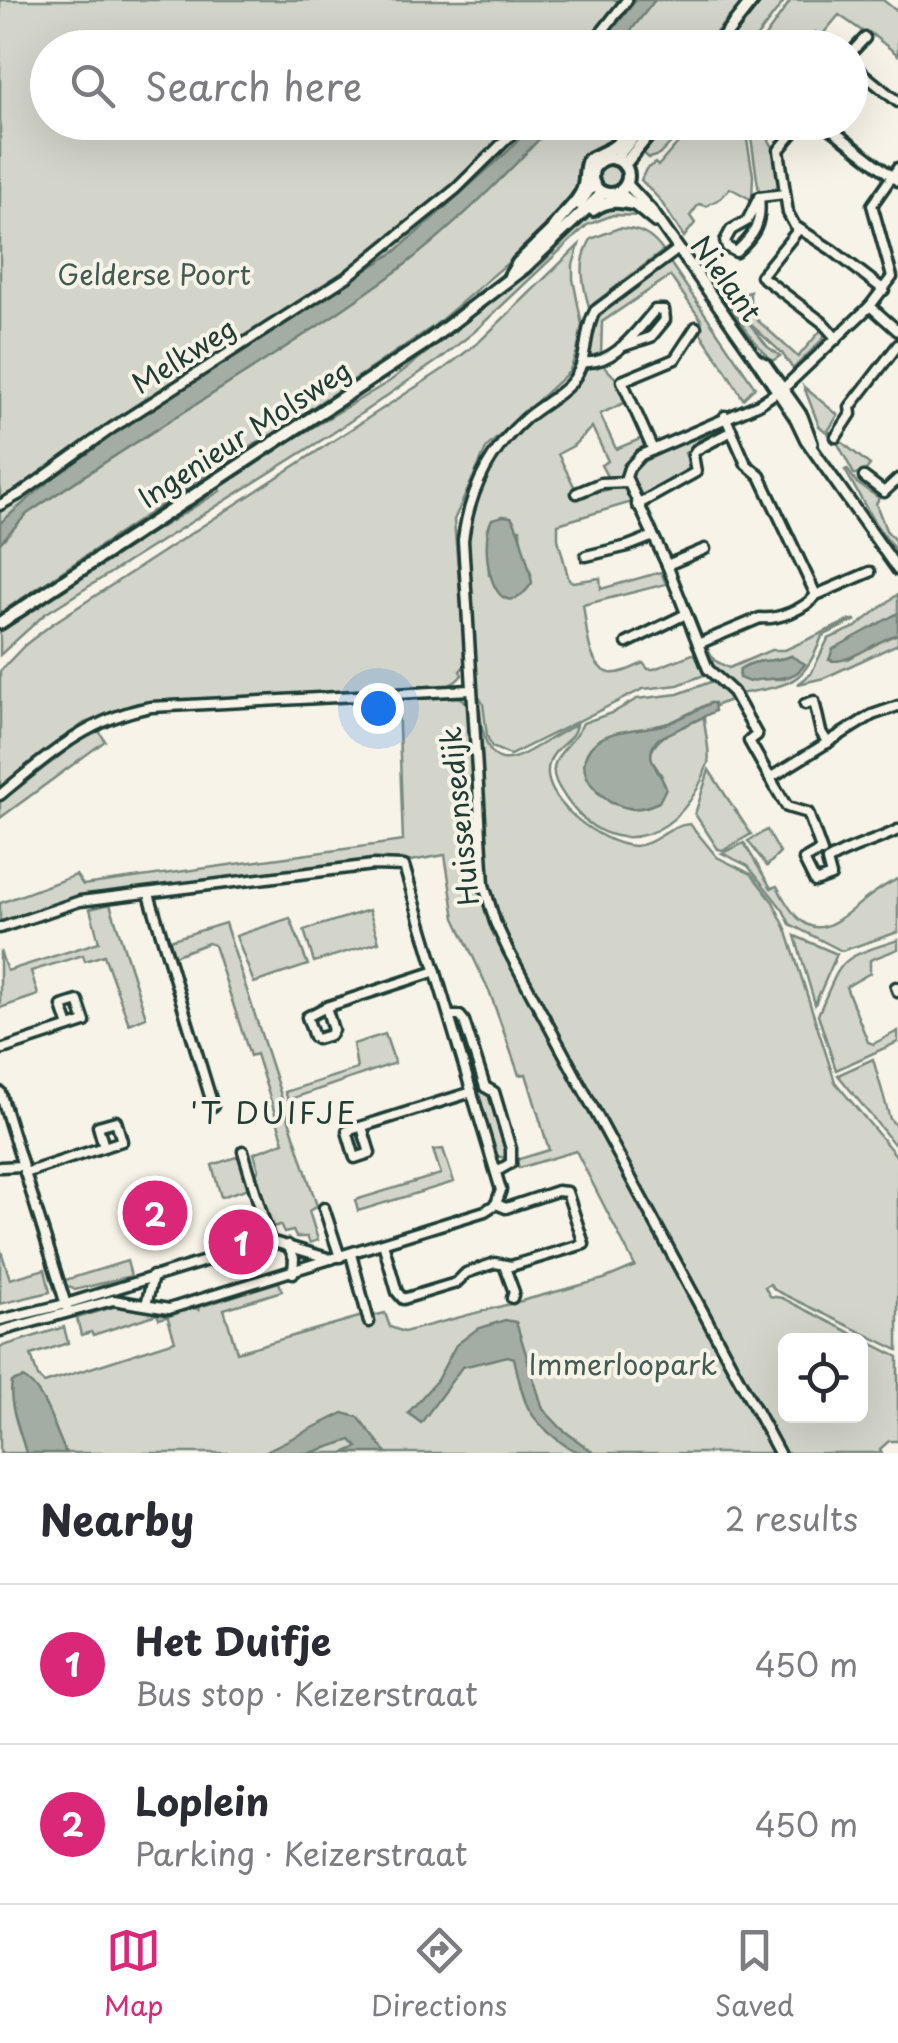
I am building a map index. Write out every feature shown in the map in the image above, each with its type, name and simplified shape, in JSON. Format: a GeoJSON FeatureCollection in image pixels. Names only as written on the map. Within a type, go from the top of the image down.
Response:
{"type":"FeatureCollection","features":[{"type":"Feature","properties":{"kind":"main road"},"geometry":{"type":"LineString","coordinates":[[729,30],[752,0]]}},
{"type":"Feature","properties":{"kind":"main road"},"geometry":{"type":"LineString","coordinates":[[557,232],[584,185],[588,160],[622,140]]}},
{"type":"Feature","properties":{"kind":"main road"},"geometry":{"type":"LineString","coordinates":[[620,162],[603,159],[594,166],[593,184],[602,193],[623,187],[620,162],[633,140]]}},
{"type":"Feature","properties":{"kind":"main road"},"geometry":{"type":"LineString","coordinates":[[620,162],[641,140]]}},
{"type":"Feature","properties":{"kind":"main road","name":"Ingenieur Molsweg"},"geometry":{"type":"LineString","coordinates":[[557,232],[593,184]]}},
{"type":"Feature","properties":{"kind":"main road","name":"Ingenieur Molsweg"},"geometry":{"type":"LineString","coordinates":[[0,623],[427,342],[510,276],[518,262],[602,193]]}},
{"type":"Feature","properties":{"kind":"main road"},"geometry":{"type":"LineString","coordinates":[[557,232],[603,203],[617,200],[637,206]]}},
{"type":"Feature","properties":{"kind":"street"},"geometry":{"type":"LineString","coordinates":[[603,30],[627,0]]}},
{"type":"Feature","properties":{"kind":"street"},"geometry":{"type":"LineString","coordinates":[[868,78],[898,102]]}},
{"type":"Feature","properties":{"kind":"street","name":"Melkweg"},"geometry":{"type":"LineString","coordinates":[[0,505],[347,277],[456,189],[506,140]]}},
{"type":"Feature","properties":{"kind":"street"},"geometry":{"type":"LineString","coordinates":[[787,140],[779,150],[788,213],[799,229],[884,290]]}},
{"type":"Feature","properties":{"kind":"street"},"geometry":{"type":"LineString","coordinates":[[845,140],[895,179]]}},
{"type":"Feature","properties":{"kind":"street"},"geometry":{"type":"LineString","coordinates":[[821,850],[804,860],[815,882],[831,876],[808,813],[785,805],[749,742],[757,735],[733,692],[708,669],[667,565],[627,482],[634,460],[759,404],[780,390],[884,290],[892,268],[872,206],[895,179],[898,168]]}},
{"type":"Feature","properties":{"kind":"street","name":"Nielant"},"geometry":{"type":"LineString","coordinates":[[623,187],[660,226]]}},
{"type":"Feature","properties":{"kind":"street","name":"Nielant"},"geometry":{"type":"LineString","coordinates":[[623,187],[652,212],[756,359],[765,364],[802,416],[815,450],[898,570]]}},
{"type":"Feature","properties":{"kind":"street"},"geometry":{"type":"LineString","coordinates":[[759,197],[785,194]]}},
{"type":"Feature","properties":{"kind":"street"},"geometry":{"type":"LineString","coordinates":[[759,197],[761,218],[753,237],[736,252],[726,248],[731,230],[746,221],[759,197]]}},
{"type":"Feature","properties":{"kind":"street"},"geometry":{"type":"LineString","coordinates":[[799,229],[760,276],[822,322],[837,339]]}},
{"type":"Feature","properties":{"kind":"street","name":"Huissensedijk"},"geometry":{"type":"LineString","coordinates":[[677,250],[595,311],[584,362],[570,384],[511,432],[489,459],[466,512],[463,540],[470,690],[484,886],[495,922],[779,1453]]}},
{"type":"Feature","properties":{"kind":"street"},"geometry":{"type":"LineString","coordinates":[[870,306],[898,331]]}},
{"type":"Feature","properties":{"kind":"street"},"geometry":{"type":"LineString","coordinates":[[584,362],[604,359],[651,337],[666,320],[664,310],[655,310],[621,348]]}},
{"type":"Feature","properties":{"kind":"street"},"geometry":{"type":"LineString","coordinates":[[652,450],[622,382],[675,358],[696,328]]}},
{"type":"Feature","properties":{"kind":"street"},"geometry":{"type":"LineString","coordinates":[[836,437],[852,414],[850,407],[898,345]]}},
{"type":"Feature","properties":{"kind":"street"},"geometry":{"type":"LineString","coordinates":[[725,416],[746,464],[760,476],[816,595]]}},
{"type":"Feature","properties":{"kind":"street"},"geometry":{"type":"LineString","coordinates":[[637,505],[696,472],[696,450],[732,431]]}},
{"type":"Feature","properties":{"kind":"street"},"geometry":{"type":"LineString","coordinates":[[864,476],[887,492],[898,478]]}},
{"type":"Feature","properties":{"kind":"street"},"geometry":{"type":"LineString","coordinates":[[577,492],[601,483],[627,482]]}},
{"type":"Feature","properties":{"kind":"street"},"geometry":{"type":"LineString","coordinates":[[586,556],[652,537]]}},
{"type":"Feature","properties":{"kind":"street"},"geometry":{"type":"LineString","coordinates":[[667,565],[705,548]]}},
{"type":"Feature","properties":{"kind":"street"},"geometry":{"type":"LineString","coordinates":[[698,644],[760,618],[771,620],[870,572]]}},
{"type":"Feature","properties":{"kind":"street"},"geometry":{"type":"LineString","coordinates":[[627,643],[686,614]]}},
{"type":"Feature","properties":{"kind":"street"},"geometry":{"type":"LineString","coordinates":[[0,795],[82,731],[125,712],[152,706],[470,690]]}},
{"type":"Feature","properties":{"kind":"street"},"geometry":{"type":"LineString","coordinates":[[805,704],[814,700],[821,732],[828,742]]}},
{"type":"Feature","properties":{"kind":"street"},"geometry":{"type":"LineString","coordinates":[[770,778],[872,714],[898,706]]}},
{"type":"Feature","properties":{"kind":"street"},"geometry":{"type":"LineString","coordinates":[[827,860],[853,845],[871,843],[898,830]]}},
{"type":"Feature","properties":{"kind":"street"},"geometry":{"type":"LineString","coordinates":[[0,928],[80,902],[404,866],[501,1190],[496,1204],[485,1211],[169,1310],[113,1300],[0,1320]]}},
{"type":"Feature","properties":{"kind":"street"},"geometry":{"type":"LineString","coordinates":[[148,894],[213,1106]]}},
{"type":"Feature","properties":{"kind":"street"},"geometry":{"type":"LineString","coordinates":[[326,1007],[436,971]]}},
{"type":"Feature","properties":{"kind":"street"},"geometry":{"type":"LineString","coordinates":[[450,1016],[460,1016],[464,1021],[485,1087],[494,1092],[511,1149],[511,1163],[497,1171]]}},
{"type":"Feature","properties":{"kind":"street"},"geometry":{"type":"LineString","coordinates":[[0,1050],[69,1027]]}},
{"type":"Feature","properties":{"kind":"street"},"geometry":{"type":"LineString","coordinates":[[0,1092],[67,1308]]}},
{"type":"Feature","properties":{"kind":"street"},"geometry":{"type":"LineString","coordinates":[[362,1127],[472,1092]]}},
{"type":"Feature","properties":{"kind":"street"},"geometry":{"type":"LineString","coordinates":[[0,1167],[24,1169],[104,1146]]}},
{"type":"Feature","properties":{"kind":"street"},"geometry":{"type":"LineString","coordinates":[[243,1151],[270,1241]]}},
{"type":"Feature","properties":{"kind":"street"},"geometry":{"type":"LineString","coordinates":[[383,1243],[397,1292],[403,1299],[456,1283],[466,1273],[495,1263],[514,1266],[584,1244],[567,1192],[556,1191],[506,1208],[496,1204]]}},
{"type":"Feature","properties":{"kind":"street"},"geometry":{"type":"LineString","coordinates":[[324,1208],[337,1258]]}},
{"type":"Feature","properties":{"kind":"street"},"geometry":{"type":"LineString","coordinates":[[0,1331],[153,1276],[270,1241],[337,1258]]}},
{"type":"Feature","properties":{"kind":"street"},"geometry":{"type":"LineString","coordinates":[[288,1245],[294,1258],[293,1273]]}},
{"type":"Feature","properties":{"kind":"street"},"geometry":{"type":"LineString","coordinates":[[350,1254],[369,1322]]}},
{"type":"Feature","properties":{"kind":"street"},"geometry":{"type":"LineString","coordinates":[[504,1265],[514,1292],[512,1298]]}},
{"type":"Feature","properties":{"kind":"street"},"geometry":{"type":"LineString","coordinates":[[146,1305],[153,1276]]}},
{"type":"Feature","properties":{"kind":"green space","name":"Gelderse Poort"},"geometry":{"type":"Polygon","coordinates":[[[0,0],[744,0],[718,30],[30,30],[30,140],[618,140],[586,154],[579,166],[576,194],[531,243],[434,326],[273,434],[217,463],[205,476],[0,613],[0,0]]]}},
{"type":"Feature","properties":{"kind":"green space"},"geometry":{"type":"Polygon","coordinates":[[[762,0],[785,0],[762,30],[738,30],[762,0]]]}},
{"type":"Feature","properties":{"kind":"green space"},"geometry":{"type":"Polygon","coordinates":[[[791,0],[883,0],[898,12],[898,55],[868,30],[861,30],[839,15],[826,30],[770,30],[791,0]]]}},
{"type":"Feature","properties":{"kind":"green space"},"geometry":{"type":"Polygon","coordinates":[[[650,140],[674,140],[659,155],[649,158],[641,151],[650,140]]]}},
{"type":"Feature","properties":{"kind":"green space"},"geometry":{"type":"Polygon","coordinates":[[[680,140],[747,140],[753,175],[752,200],[730,188],[706,206],[699,204],[690,216],[695,223],[684,237],[660,200],[641,180],[646,169],[655,163],[658,166],[680,140]]]}},
{"type":"Feature","properties":{"kind":"green space"},"geometry":{"type":"Polygon","coordinates":[[[751,140],[769,140],[774,149],[780,191],[759,193],[751,140]]]}},
{"type":"Feature","properties":{"kind":"green space"},"geometry":{"type":"Polygon","coordinates":[[[608,165],[620,177],[608,189],[596,177],[608,165]]]}},
{"type":"Feature","properties":{"kind":"green space"},"geometry":{"type":"Polygon","coordinates":[[[613,205],[634,209],[645,216],[613,215],[587,225],[440,359],[333,433],[45,614],[0,655],[0,631],[134,538],[162,527],[220,491],[217,485],[390,381],[541,264],[594,212],[613,205]]]}},
{"type":"Feature","properties":{"kind":"green space"},"geometry":{"type":"Polygon","coordinates":[[[619,228],[644,233],[663,251],[589,307],[582,272],[587,248],[591,239],[619,228]]]}},
{"type":"Feature","properties":{"kind":"green space"},"geometry":{"type":"Polygon","coordinates":[[[579,245],[573,279],[582,325],[569,372],[487,447],[454,520],[466,664],[454,683],[430,690],[135,704],[84,723],[0,789],[0,671],[25,645],[445,368],[480,341],[579,245]]]}},
{"type":"Feature","properties":{"kind":"green space"},"geometry":{"type":"Polygon","coordinates":[[[669,261],[755,387],[743,399],[698,329],[702,321],[670,276],[602,322],[601,355],[592,360],[589,357],[592,317],[669,261]]]}},
{"type":"Feature","properties":{"kind":"green space"},"geometry":{"type":"Polygon","coordinates":[[[750,291],[754,317],[798,357],[822,329],[825,332],[823,339],[793,369],[782,353],[748,322],[780,356],[772,361],[724,298],[737,298],[743,308],[740,298],[750,291]]]}},
{"type":"Feature","properties":{"kind":"green space"},"geometry":{"type":"Polygon","coordinates":[[[602,364],[622,385],[628,401],[600,414],[616,449],[645,437],[648,445],[634,454],[624,478],[609,480],[601,465],[608,461],[592,427],[573,446],[558,454],[579,496],[624,486],[632,502],[558,524],[569,580],[600,578],[601,589],[661,572],[666,584],[583,605],[592,654],[602,669],[614,673],[643,663],[654,669],[695,653],[704,675],[678,685],[643,689],[510,755],[492,747],[483,704],[475,690],[465,537],[478,489],[492,461],[522,425],[573,386],[583,369],[602,364]],[[487,529],[489,575],[531,574],[521,548],[520,529],[487,529]]]}},
{"type":"Feature","properties":{"kind":"green space"},"geometry":{"type":"Polygon","coordinates":[[[804,387],[838,415],[828,431],[870,465],[862,475],[854,474],[836,440],[819,426],[804,387]]]}},
{"type":"Feature","properties":{"kind":"green space"},"geometry":{"type":"Polygon","coordinates":[[[720,424],[724,428],[699,439],[685,453],[692,470],[639,497],[631,476],[637,464],[720,424]]]}},
{"type":"Feature","properties":{"kind":"green space"},"geometry":{"type":"Polygon","coordinates":[[[847,469],[857,483],[879,498],[876,504],[886,530],[898,544],[898,554],[874,522],[847,469]]]}},
{"type":"Feature","properties":{"kind":"green space"},"geometry":{"type":"Polygon","coordinates":[[[898,594],[898,613],[855,638],[850,658],[877,640],[898,634],[898,644],[824,678],[798,684],[811,674],[828,639],[856,627],[898,594]]]}},
{"type":"Feature","properties":{"kind":"green space"},"geometry":{"type":"Polygon","coordinates":[[[856,620],[822,636],[808,665],[792,680],[740,694],[712,671],[702,646],[706,645],[714,660],[729,668],[771,650],[785,650],[856,620]],[[791,656],[740,669],[759,679],[785,679],[791,656]]]}},
{"type":"Feature","properties":{"kind":"green space"},"geometry":{"type":"Polygon","coordinates":[[[713,681],[732,699],[715,706],[710,703],[669,723],[598,740],[597,792],[611,803],[633,809],[662,776],[650,758],[657,743],[704,717],[708,763],[698,788],[683,809],[666,825],[626,837],[604,832],[584,819],[565,797],[554,772],[555,762],[583,723],[637,699],[678,694],[713,681]]]}},
{"type":"Feature","properties":{"kind":"green space","name":"Immerloopark"},"geometry":{"type":"Polygon","coordinates":[[[457,697],[470,708],[486,906],[777,1453],[0,1453],[0,1347],[64,1327],[68,1343],[31,1355],[44,1383],[175,1341],[167,1315],[199,1310],[279,1282],[282,1291],[224,1309],[237,1352],[366,1315],[373,1321],[373,1316],[385,1313],[390,1327],[404,1332],[604,1279],[635,1266],[576,1151],[519,1168],[516,1160],[549,1150],[526,1074],[519,1075],[490,993],[455,918],[445,855],[399,863],[385,859],[82,898],[0,923],[0,903],[76,875],[83,885],[403,841],[398,700],[457,697]]]}},
{"type":"Feature","properties":{"kind":"green space"},"geometry":{"type":"Polygon","coordinates":[[[476,708],[480,709],[491,752],[501,759],[526,753],[576,725],[552,756],[548,775],[552,789],[574,817],[605,837],[634,846],[690,824],[717,857],[751,874],[773,902],[786,929],[835,1082],[898,1158],[898,1350],[775,1290],[770,1284],[765,1287],[770,1296],[782,1298],[851,1333],[778,1333],[778,1423],[868,1423],[868,1342],[898,1357],[898,1441],[889,1441],[880,1449],[882,1453],[784,1453],[497,918],[486,885],[476,708]]]}},
{"type":"Feature","properties":{"kind":"green space"},"geometry":{"type":"Polygon","coordinates":[[[97,727],[105,741],[0,818],[0,802],[97,727]]]}},
{"type":"Feature","properties":{"kind":"green space"},"geometry":{"type":"Polygon","coordinates":[[[709,770],[751,834],[724,850],[718,849],[695,814],[709,770]]]}},
{"type":"Feature","properties":{"kind":"green space"},"geometry":{"type":"Polygon","coordinates":[[[767,830],[780,853],[767,866],[748,841],[767,830]]]}},
{"type":"Feature","properties":{"kind":"green space"},"geometry":{"type":"Polygon","coordinates":[[[744,843],[771,888],[777,886],[792,911],[806,924],[819,927],[833,923],[898,879],[898,932],[842,951],[790,924],[748,866],[722,853],[744,843]]]}},
{"type":"Feature","properties":{"kind":"green space"},"geometry":{"type":"Polygon","coordinates":[[[110,904],[146,1017],[129,1024],[104,955],[85,961],[83,955],[31,971],[38,995],[0,1008],[0,951],[7,971],[99,942],[90,909],[110,904]]]}},
{"type":"Feature","properties":{"kind":"green space"},"geometry":{"type":"Polygon","coordinates":[[[369,910],[379,942],[314,962],[304,930],[369,910]]]}},
{"type":"Feature","properties":{"kind":"green space"},"geometry":{"type":"Polygon","coordinates":[[[290,918],[308,965],[254,983],[236,936],[290,918]]]}},
{"type":"Feature","properties":{"kind":"green space"},"geometry":{"type":"Polygon","coordinates":[[[225,923],[317,1206],[309,1211],[318,1240],[310,1243],[307,1237],[296,1237],[293,1231],[284,1233],[280,1225],[272,1227],[254,1153],[284,1142],[256,1054],[250,1056],[214,945],[208,943],[171,957],[166,941],[225,923]]]}},
{"type":"Feature","properties":{"kind":"green space"},"geometry":{"type":"Polygon","coordinates":[[[795,936],[837,954],[815,1004],[795,936]]]}},
{"type":"Feature","properties":{"kind":"green space"},"geometry":{"type":"Polygon","coordinates":[[[898,940],[898,949],[870,960],[870,973],[846,987],[868,1042],[873,1044],[898,1031],[898,1042],[836,1070],[818,1015],[833,981],[852,957],[898,940]]]}},
{"type":"Feature","properties":{"kind":"green space"},"geometry":{"type":"Polygon","coordinates":[[[460,1020],[482,1092],[492,1096],[508,1152],[504,1158],[495,1155],[452,1021],[460,1020]]]}},
{"type":"Feature","properties":{"kind":"green space"},"geometry":{"type":"Polygon","coordinates":[[[385,1034],[395,1063],[288,1100],[285,1092],[357,1069],[353,1044],[385,1034]]]}},
{"type":"Feature","properties":{"kind":"green space"},"geometry":{"type":"Polygon","coordinates":[[[873,1059],[890,1119],[898,1128],[898,1149],[838,1075],[873,1059]]]}},
{"type":"Feature","properties":{"kind":"green space"},"geometry":{"type":"Polygon","coordinates":[[[443,1149],[454,1182],[358,1211],[355,1200],[441,1174],[433,1150],[443,1149]]]}},
{"type":"Feature","properties":{"kind":"green space"},"geometry":{"type":"Polygon","coordinates":[[[242,1155],[252,1187],[221,1197],[212,1165],[242,1155]]]}},
{"type":"Feature","properties":{"kind":"green space"},"geometry":{"type":"Polygon","coordinates":[[[0,1248],[10,1279],[45,1269],[50,1292],[0,1304],[0,1248]]]}},
{"type":"Feature","properties":{"kind":"green space"},"geometry":{"type":"Polygon","coordinates":[[[127,1261],[131,1276],[75,1290],[66,1285],[65,1280],[127,1261]]]}},
{"type":"Feature","properties":{"kind":"green space"},"geometry":{"type":"Polygon","coordinates":[[[120,1305],[164,1314],[166,1317],[159,1319],[157,1314],[93,1335],[81,1335],[77,1318],[120,1305]]]}},
{"type":"Feature","properties":{"kind":"shaded area"},"geometry":{"type":"Polygon","coordinates":[[[636,0],[655,0],[631,30],[612,30],[636,0]]]}},
{"type":"Feature","properties":{"kind":"shaded area"},"geometry":{"type":"Polygon","coordinates":[[[518,140],[538,140],[474,205],[409,262],[298,339],[27,514],[0,543],[0,523],[78,457],[396,251],[518,140]]]}},
{"type":"Feature","properties":{"kind":"shaded area"},"geometry":{"type":"Polygon","coordinates":[[[511,517],[517,528],[532,583],[519,597],[508,599],[499,593],[488,566],[488,532],[492,519],[511,517]]]}},
{"type":"Feature","properties":{"kind":"shaded area"},"geometry":{"type":"Polygon","coordinates":[[[898,613],[898,634],[844,659],[829,660],[833,649],[898,613]]]}},
{"type":"Feature","properties":{"kind":"shaded area"},"geometry":{"type":"Polygon","coordinates":[[[791,656],[805,664],[793,675],[749,682],[739,678],[740,669],[746,666],[791,656]]]}},
{"type":"Feature","properties":{"kind":"shaded area"},"geometry":{"type":"Polygon","coordinates":[[[711,703],[715,711],[658,739],[653,746],[651,758],[666,788],[659,802],[629,808],[608,800],[591,784],[584,764],[587,753],[602,738],[669,723],[711,703]]]}},
{"type":"Feature","properties":{"kind":"shaded area"},"geometry":{"type":"Polygon","coordinates":[[[505,1320],[516,1322],[543,1409],[594,1453],[571,1449],[538,1422],[523,1395],[514,1358],[508,1356],[462,1367],[421,1423],[408,1413],[437,1380],[456,1345],[477,1329],[505,1320]]]}},
{"type":"Feature","properties":{"kind":"shaded area"},"geometry":{"type":"Polygon","coordinates":[[[23,1378],[43,1401],[66,1453],[26,1453],[11,1391],[12,1382],[23,1378]]]}},
{"type":"Feature","properties":{"kind":"shaded area"},"geometry":{"type":"Polygon","coordinates":[[[343,1413],[358,1417],[387,1453],[344,1453],[358,1447],[351,1440],[310,1453],[262,1453],[343,1413]]]}},
{"type":"Feature","properties":{"kind":"place","name":"Loplein"},"geometry":{"type":"Point","coordinates":[155,1213]}},
{"type":"Feature","properties":{"kind":"place","name":"Het Duifje"},"geometry":{"type":"Point","coordinates":[241,1242]}},
{"type":"Feature","properties":{"kind":"district","name":"'T DUIFJE"},"geometry":{"type":"Point","coordinates":[274,1114]}}]}
